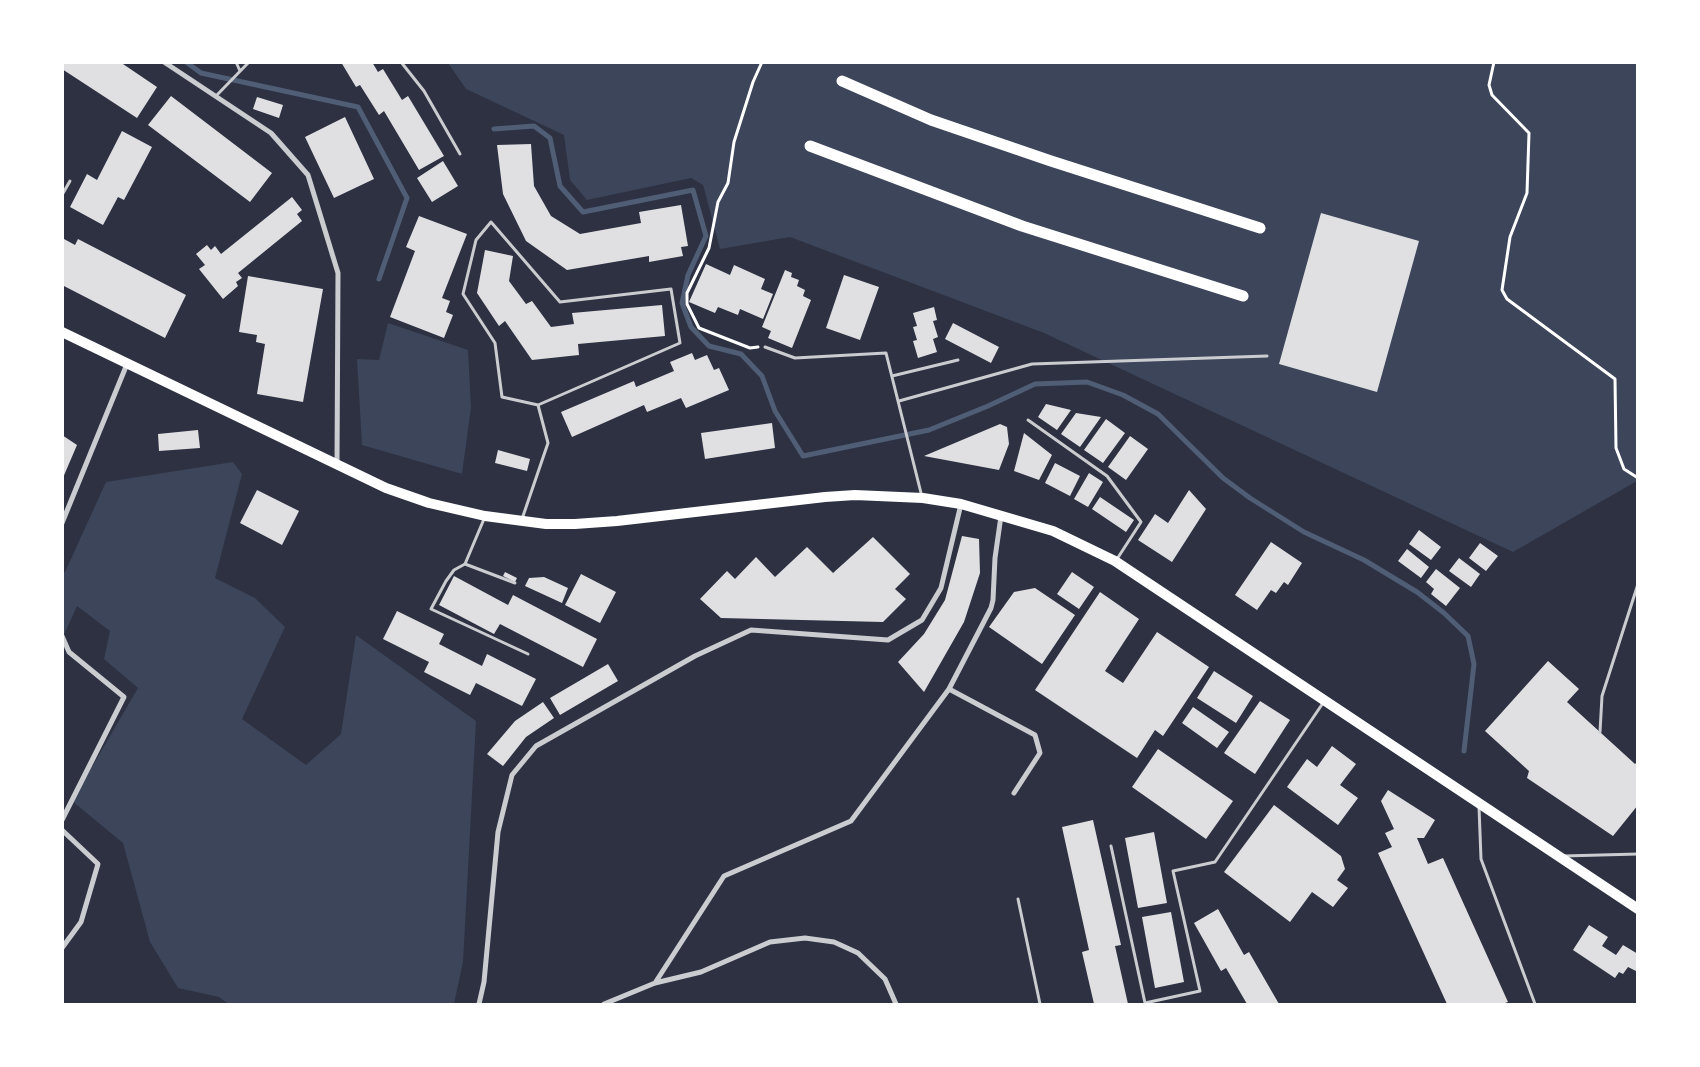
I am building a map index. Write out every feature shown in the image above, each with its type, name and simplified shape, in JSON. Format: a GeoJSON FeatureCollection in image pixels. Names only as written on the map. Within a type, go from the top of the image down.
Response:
{"type":"FeatureCollection","features":[{"type":"Feature","properties":{"kind":"highway"},"geometry":{"type":"LineString","coordinates":[[842,81],[931,120],[1260,228]]}},
{"type":"Feature","properties":{"kind":"highway"},"geometry":{"type":"LineString","coordinates":[[810,146],[1022,226],[1243,296]]}},
{"type":"Feature","properties":{"kind":"main road"},"geometry":{"type":"LineString","coordinates":[[62,332],[386,488],[429,504],[485,516],[522,522],[561,525],[617,521],[855,495],[923,498],[961,504],[1052,531],[1115,561],[1638,909]]}},
{"type":"Feature","properties":{"kind":"street"},"geometry":{"type":"LineString","coordinates":[[164,62],[271,133],[308,175],[338,273],[337,465]]}},
{"type":"Feature","properties":{"kind":"street"},"geometry":{"type":"LineString","coordinates":[[62,523],[127,364]]}},
{"type":"Feature","properties":{"kind":"street"},"geometry":{"type":"LineString","coordinates":[[479,1004],[484,982],[498,832],[512,775],[536,746],[694,656],[751,630],[888,640],[922,620],[940,588],[961,504]]}},
{"type":"Feature","properties":{"kind":"street"},"geometry":{"type":"LineString","coordinates":[[655,984],[724,876],[850,820],[949,689],[991,608],[1001,515]]}},
{"type":"Feature","properties":{"kind":"street"},"geometry":{"type":"LineString","coordinates":[[62,636],[69,652],[124,697],[62,820]]}},
{"type":"Feature","properties":{"kind":"street"},"geometry":{"type":"LineString","coordinates":[[949,689],[1035,735],[1040,753],[1014,792]]}},
{"type":"Feature","properties":{"kind":"street"},"geometry":{"type":"LineString","coordinates":[[62,830],[98,864],[81,922],[62,948]]}},
{"type":"Feature","properties":{"kind":"street"},"geometry":{"type":"LineString","coordinates":[[604,1004],[655,984],[701,972],[770,942],[805,938],[834,942],[858,953],[885,979],[896,1004]]}},
{"type":"Feature","properties":{"kind":"lane"},"geometry":{"type":"LineString","coordinates":[[236,62],[240,71]]}},
{"type":"Feature","properties":{"kind":"lane"},"geometry":{"type":"LineString","coordinates":[[216,96],[249,62]]}},
{"type":"Feature","properties":{"kind":"lane"},"geometry":{"type":"LineString","coordinates":[[400,62],[424,91],[460,154]]}},
{"type":"Feature","properties":{"kind":"lane"},"geometry":{"type":"LineString","coordinates":[[62,195],[70,181]]}},
{"type":"Feature","properties":{"kind":"lane"},"geometry":{"type":"LineString","coordinates":[[491,222],[560,302],[671,289],[680,343],[538,405],[502,397],[495,343],[463,294],[476,240],[491,222]]}},
{"type":"Feature","properties":{"kind":"lane"},"geometry":{"type":"LineString","coordinates":[[765,347],[795,358],[886,353],[923,498]]}},
{"type":"Feature","properties":{"kind":"lane"},"geometry":{"type":"LineString","coordinates":[[899,401],[1032,364],[1267,356]]}},
{"type":"Feature","properties":{"kind":"lane"},"geometry":{"type":"LineString","coordinates":[[892,376],[958,360]]}},
{"type":"Feature","properties":{"kind":"lane"},"geometry":{"type":"LineString","coordinates":[[522,522],[548,443],[538,405]]}},
{"type":"Feature","properties":{"kind":"lane"},"geometry":{"type":"LineString","coordinates":[[1028,420],[1107,476],[1141,522],[1115,561]]}},
{"type":"Feature","properties":{"kind":"lane"},"geometry":{"type":"LineString","coordinates":[[485,516],[466,564],[454,570],[431,609],[528,654]]}},
{"type":"Feature","properties":{"kind":"lane"},"geometry":{"type":"LineString","coordinates":[[466,564],[515,583]]}},
{"type":"Feature","properties":{"kind":"lane"},"geometry":{"type":"LineString","coordinates":[[1600,732],[1602,696],[1638,584]]}},
{"type":"Feature","properties":{"kind":"lane"},"geometry":{"type":"LineString","coordinates":[[1111,846],[1145,1003],[1200,991],[1173,871],[1214,862],[1325,701]]}},
{"type":"Feature","properties":{"kind":"lane"},"geometry":{"type":"LineString","coordinates":[[1479,804],[1481,859],[1534,1004]]}},
{"type":"Feature","properties":{"kind":"lane"},"geometry":{"type":"LineString","coordinates":[[1558,856],[1638,854]]}},
{"type":"Feature","properties":{"kind":"lane"},"geometry":{"type":"LineString","coordinates":[[1018,899],[1040,1004]]}},
{"type":"Feature","properties":{"kind":"path"},"geometry":{"type":"LineString","coordinates":[[762,62],[753,82],[734,142],[728,183],[718,202],[709,248],[688,293],[687,304],[699,328],[750,348],[765,347]]}},
{"type":"Feature","properties":{"kind":"path"},"geometry":{"type":"LineString","coordinates":[[1494,62],[1489,85],[1492,94],[1529,133],[1527,193],[1510,237],[1502,290],[1507,299],[1615,379],[1616,448],[1624,469],[1638,478]]}},
{"type":"Feature","properties":{"kind":"shaded area"},"geometry":{"type":"Polygon","coordinates":[[[448,63],[1637,63],[1637,481],[1513,552],[1044,333],[790,237],[720,249],[703,185],[691,178],[587,200],[570,180],[564,135],[466,89],[448,63]]]}},
{"type":"Feature","properties":{"kind":"shaded area"},"geometry":{"type":"Polygon","coordinates":[[[388,323],[468,350],[471,407],[462,474],[362,445],[357,359],[379,360],[388,323]]]}},
{"type":"Feature","properties":{"kind":"shaded area"},"geometry":{"type":"Polygon","coordinates":[[[233,462],[242,474],[215,578],[255,598],[285,627],[242,719],[306,765],[341,734],[356,635],[476,721],[463,962],[454,1004],[229,1004],[219,997],[178,988],[150,942],[123,843],[72,801],[138,688],[104,659],[110,631],[77,606],[63,637],[63,574],[106,482],[233,462]]]}},
{"type":"Feature","properties":{"kind":"building"},"geometry":{"type":"Polygon","coordinates":[[[62,62],[120,62],[157,87],[137,118],[62,69],[62,62]]]}},
{"type":"Feature","properties":{"kind":"building"},"geometry":{"type":"Polygon","coordinates":[[[341,62],[372,62],[378,72],[383,69],[402,100],[408,96],[444,156],[419,170],[384,111],[379,115],[360,85],[356,87],[341,62]]]}},
{"type":"Feature","properties":{"kind":"building"},"geometry":{"type":"Polygon","coordinates":[[[171,96],[272,173],[250,202],[148,125],[171,96]]]}},
{"type":"Feature","properties":{"kind":"building"},"geometry":{"type":"Polygon","coordinates":[[[257,97],[283,105],[279,118],[253,109],[257,97]]]}},
{"type":"Feature","properties":{"kind":"building"},"geometry":{"type":"Polygon","coordinates":[[[345,117],[374,179],[334,198],[305,137],[345,117]]]}},
{"type":"Feature","properties":{"kind":"building"},"geometry":{"type":"Polygon","coordinates":[[[122,131],[152,147],[124,200],[118,197],[103,225],[70,207],[87,174],[97,180],[122,131]]]}},
{"type":"Feature","properties":{"kind":"building"},"geometry":{"type":"Polygon","coordinates":[[[531,144],[534,186],[551,216],[580,234],[641,223],[639,212],[681,205],[688,246],[681,247],[683,256],[649,262],[649,256],[567,270],[526,241],[503,194],[497,145],[531,144]]]}},
{"type":"Feature","properties":{"kind":"building"},"geometry":{"type":"Polygon","coordinates":[[[443,161],[458,186],[432,202],[417,178],[443,161]]]}},
{"type":"Feature","properties":{"kind":"building"},"geometry":{"type":"Polygon","coordinates":[[[292,197],[302,210],[297,214],[302,221],[238,273],[242,278],[236,282],[238,286],[223,299],[199,269],[205,265],[196,254],[207,245],[211,250],[215,246],[221,254],[292,197]]]}},
{"type":"Feature","properties":{"kind":"building"},"geometry":{"type":"Polygon","coordinates":[[[1321,213],[1419,241],[1377,392],[1279,364],[1321,213]]]}},
{"type":"Feature","properties":{"kind":"building"},"geometry":{"type":"Polygon","coordinates":[[[419,216],[467,234],[442,298],[450,301],[446,312],[453,315],[444,338],[390,317],[415,251],[406,247],[419,216]]]}},
{"type":"Feature","properties":{"kind":"building"},"geometry":{"type":"Polygon","coordinates":[[[64,239],[75,245],[78,239],[186,295],[165,338],[62,285],[62,266],[64,262],[62,262],[62,241],[64,239]]]}},
{"type":"Feature","properties":{"kind":"building"},"geometry":{"type":"Polygon","coordinates":[[[485,250],[513,256],[509,281],[526,304],[532,301],[551,327],[574,324],[572,313],[662,305],[665,336],[578,344],[579,355],[532,360],[505,321],[499,326],[477,293],[485,250]]]}},
{"type":"Feature","properties":{"kind":"building"},"geometry":{"type":"Polygon","coordinates":[[[706,264],[730,275],[734,265],[765,279],[761,289],[773,294],[763,319],[740,309],[738,315],[718,307],[715,313],[689,302],[706,264]]]}},
{"type":"Feature","properties":{"kind":"building"},"geometry":{"type":"Polygon","coordinates":[[[785,270],[792,273],[791,277],[799,280],[797,286],[805,290],[803,296],[811,300],[792,348],[768,338],[771,331],[762,327],[785,270]]]}},
{"type":"Feature","properties":{"kind":"building"},"geometry":{"type":"Polygon","coordinates":[[[844,275],[879,287],[860,340],[826,328],[844,275]]]}},
{"type":"Feature","properties":{"kind":"building"},"geometry":{"type":"Polygon","coordinates":[[[248,276],[323,289],[303,402],[257,394],[265,344],[256,342],[257,335],[239,332],[248,276]]]}},
{"type":"Feature","properties":{"kind":"building"},"geometry":{"type":"Polygon","coordinates":[[[934,307],[937,320],[933,321],[938,337],[933,339],[937,352],[918,358],[913,341],[917,340],[913,327],[917,326],[913,313],[934,307]]]}},
{"type":"Feature","properties":{"kind":"building"},"geometry":{"type":"Polygon","coordinates":[[[953,323],[999,347],[991,363],[945,339],[953,323]]]}},
{"type":"Feature","properties":{"kind":"building"},"geometry":{"type":"Polygon","coordinates":[[[692,353],[695,360],[707,355],[714,370],[719,368],[729,390],[686,408],[681,398],[647,412],[644,405],[572,437],[561,412],[634,381],[636,387],[674,371],[670,362],[692,353]]]}},
{"type":"Feature","properties":{"kind":"building"},"geometry":{"type":"Polygon","coordinates":[[[1046,404],[1071,410],[1057,430],[1038,417],[1046,404]]]}},
{"type":"Feature","properties":{"kind":"building"},"geometry":{"type":"Polygon","coordinates":[[[1076,413],[1101,417],[1080,447],[1061,434],[1076,413]]]}},
{"type":"Feature","properties":{"kind":"building"},"geometry":{"type":"Polygon","coordinates":[[[1106,419],[1125,433],[1103,463],[1084,450],[1106,419]]]}},
{"type":"Feature","properties":{"kind":"building"},"geometry":{"type":"Polygon","coordinates":[[[772,423],[775,448],[705,459],[701,433],[772,423]]]}},
{"type":"Feature","properties":{"kind":"building"},"geometry":{"type":"Polygon","coordinates":[[[1000,424],[1007,427],[1009,444],[999,470],[924,456],[1000,424]]]}},
{"type":"Feature","properties":{"kind":"building"},"geometry":{"type":"Polygon","coordinates":[[[198,430],[200,448],[159,451],[158,434],[198,430]]]}},
{"type":"Feature","properties":{"kind":"building"},"geometry":{"type":"Polygon","coordinates":[[[1024,433],[1052,455],[1039,480],[1014,471],[1024,433]]]}},
{"type":"Feature","properties":{"kind":"building"},"geometry":{"type":"Polygon","coordinates":[[[62,435],[77,445],[62,480],[62,435]]]}},
{"type":"Feature","properties":{"kind":"building"},"geometry":{"type":"Polygon","coordinates":[[[1130,436],[1148,449],[1126,480],[1108,467],[1130,436]]]}},
{"type":"Feature","properties":{"kind":"building"},"geometry":{"type":"Polygon","coordinates":[[[498,450],[530,459],[527,471],[495,463],[498,450]]]}},
{"type":"Feature","properties":{"kind":"building"},"geometry":{"type":"Polygon","coordinates":[[[1055,463],[1080,476],[1070,496],[1045,483],[1055,463]]]}},
{"type":"Feature","properties":{"kind":"building"},"geometry":{"type":"Polygon","coordinates":[[[1089,473],[1103,482],[1088,507],[1074,499],[1089,473]]]}},
{"type":"Feature","properties":{"kind":"building"},"geometry":{"type":"Polygon","coordinates":[[[257,490],[299,511],[282,545],[240,523],[257,490]]]}},
{"type":"Feature","properties":{"kind":"building"},"geometry":{"type":"Polygon","coordinates":[[[1189,490],[1206,509],[1172,562],[1138,540],[1155,514],[1168,523],[1189,490]]]}},
{"type":"Feature","properties":{"kind":"building"},"geometry":{"type":"Polygon","coordinates":[[[1100,497],[1134,520],[1126,532],[1092,509],[1100,497]]]}},
{"type":"Feature","properties":{"kind":"building"},"geometry":{"type":"Polygon","coordinates":[[[1419,530],[1441,547],[1431,560],[1409,544],[1419,530]]]}},
{"type":"Feature","properties":{"kind":"building"},"geometry":{"type":"Polygon","coordinates":[[[962,536],[979,539],[980,573],[964,622],[924,692],[898,662],[924,634],[945,600],[962,536]]]}},
{"type":"Feature","properties":{"kind":"building"},"geometry":{"type":"Polygon","coordinates":[[[873,537],[910,574],[895,589],[906,599],[883,622],[721,618],[700,599],[727,571],[735,579],[756,557],[775,577],[807,547],[833,573],[873,537]]]}},
{"type":"Feature","properties":{"kind":"building"},"geometry":{"type":"Polygon","coordinates":[[[1271,542],[1302,563],[1288,585],[1284,582],[1276,593],[1271,590],[1257,610],[1235,595],[1271,542]]]}},
{"type":"Feature","properties":{"kind":"building"},"geometry":{"type":"Polygon","coordinates":[[[1480,543],[1498,556],[1486,571],[1469,558],[1480,543]]]}},
{"type":"Feature","properties":{"kind":"building"},"geometry":{"type":"Polygon","coordinates":[[[1407,549],[1429,567],[1421,578],[1398,561],[1407,549]]]}},
{"type":"Feature","properties":{"kind":"building"},"geometry":{"type":"Polygon","coordinates":[[[1459,558],[1480,574],[1471,587],[1449,571],[1459,558]]]}},
{"type":"Feature","properties":{"kind":"building"},"geometry":{"type":"Polygon","coordinates":[[[1436,569],[1460,588],[1446,606],[1431,594],[1434,589],[1426,582],[1436,569]]]}},
{"type":"Feature","properties":{"kind":"building"},"geometry":{"type":"Polygon","coordinates":[[[505,572],[517,578],[515,582],[503,576],[505,572]]]}},
{"type":"Feature","properties":{"kind":"building"},"geometry":{"type":"Polygon","coordinates":[[[1072,572],[1094,587],[1079,609],[1057,594],[1072,572]]]}},
{"type":"Feature","properties":{"kind":"building"},"geometry":{"type":"Polygon","coordinates":[[[581,574],[616,592],[600,623],[565,605],[581,574]]]}},
{"type":"Feature","properties":{"kind":"building"},"geometry":{"type":"Polygon","coordinates":[[[454,576],[508,605],[513,595],[597,639],[583,667],[500,624],[494,634],[439,605],[454,576]]]}},
{"type":"Feature","properties":{"kind":"building"},"geometry":{"type":"Polygon","coordinates":[[[544,577],[568,588],[562,603],[525,586],[529,578],[544,577]]]}},
{"type":"Feature","properties":{"kind":"building"},"geometry":{"type":"Polygon","coordinates":[[[1035,588],[1075,615],[1042,664],[989,627],[1014,592],[1035,588]]]}},
{"type":"Feature","properties":{"kind":"building"},"geometry":{"type":"Polygon","coordinates":[[[1100,592],[1139,619],[1105,671],[1123,683],[1157,632],[1209,667],[1163,736],[1155,730],[1137,758],[1035,690],[1100,592]]]}},
{"type":"Feature","properties":{"kind":"building"},"geometry":{"type":"Polygon","coordinates":[[[397,611],[444,634],[439,644],[482,666],[487,654],[536,679],[522,706],[476,683],[470,695],[424,672],[429,662],[383,639],[397,611]]]}},
{"type":"Feature","properties":{"kind":"building"},"geometry":{"type":"Polygon","coordinates":[[[1548,661],[1579,689],[1567,702],[1635,764],[1638,761],[1638,780],[1636,782],[1638,785],[1638,805],[1613,836],[1527,778],[1529,771],[1485,731],[1548,661]]]}},
{"type":"Feature","properties":{"kind":"building"},"geometry":{"type":"Polygon","coordinates":[[[608,664],[618,681],[560,715],[550,698],[608,664]]]}},
{"type":"Feature","properties":{"kind":"building"},"geometry":{"type":"Polygon","coordinates":[[[1214,671],[1253,696],[1236,723],[1197,698],[1214,671]]]}},
{"type":"Feature","properties":{"kind":"building"},"geometry":{"type":"Polygon","coordinates":[[[1260,701],[1290,720],[1255,774],[1224,753],[1260,701]]]}},
{"type":"Feature","properties":{"kind":"building"},"geometry":{"type":"Polygon","coordinates":[[[543,702],[554,718],[526,737],[503,766],[487,754],[515,721],[543,702]]]}},
{"type":"Feature","properties":{"kind":"building"},"geometry":{"type":"Polygon","coordinates":[[[1193,707],[1229,732],[1217,748],[1182,723],[1193,707]]]}},
{"type":"Feature","properties":{"kind":"building"},"geometry":{"type":"Polygon","coordinates":[[[1332,746],[1356,764],[1340,785],[1358,798],[1338,825],[1287,787],[1307,759],[1317,767],[1332,746]]]}},
{"type":"Feature","properties":{"kind":"building"},"geometry":{"type":"Polygon","coordinates":[[[1158,749],[1233,801],[1206,839],[1132,787],[1158,749]]]}},
{"type":"Feature","properties":{"kind":"building"},"geometry":{"type":"Polygon","coordinates":[[[1388,790],[1435,820],[1424,838],[1417,838],[1428,864],[1443,858],[1508,1002],[1502,1004],[1447,1004],[1378,853],[1392,847],[1385,833],[1394,829],[1381,801],[1388,790]]]}},
{"type":"Feature","properties":{"kind":"building"},"geometry":{"type":"Polygon","coordinates":[[[1274,805],[1341,856],[1345,869],[1337,880],[1348,888],[1333,907],[1312,892],[1290,922],[1224,872],[1274,805]]]}},
{"type":"Feature","properties":{"kind":"building"},"geometry":{"type":"Polygon","coordinates":[[[1093,820],[1121,945],[1115,946],[1128,1004],[1094,1004],[1082,952],[1089,950],[1062,827],[1093,820]]]}},
{"type":"Feature","properties":{"kind":"building"},"geometry":{"type":"Polygon","coordinates":[[[1154,832],[1167,903],[1138,908],[1125,838],[1154,832]]]}},
{"type":"Feature","properties":{"kind":"building"},"geometry":{"type":"Polygon","coordinates":[[[1218,909],[1244,955],[1249,952],[1279,1004],[1247,1004],[1226,968],[1221,971],[1194,923],[1218,909]]]}},
{"type":"Feature","properties":{"kind":"building"},"geometry":{"type":"Polygon","coordinates":[[[1171,912],[1184,982],[1155,988],[1142,917],[1171,912]]]}},
{"type":"Feature","properties":{"kind":"building"},"geometry":{"type":"Polygon","coordinates":[[[1589,925],[1608,937],[1602,946],[1616,955],[1623,945],[1638,954],[1638,972],[1628,967],[1623,974],[1619,972],[1615,978],[1573,950],[1589,925]]]}},
{"type":"Feature","properties":{"kind":"waterway"},"geometry":{"type":"LineString","coordinates":[[186,62],[201,73],[358,107],[407,198],[379,279]]}},
{"type":"Feature","properties":{"kind":"waterway"},"geometry":{"type":"LineString","coordinates":[[494,129],[534,126],[550,138],[560,186],[583,212],[693,190],[706,236],[688,275],[682,303],[691,327],[709,346],[741,354],[762,376],[775,411],[803,456],[929,430],[1035,384],[1087,382],[1123,395],[1158,414],[1223,478],[1250,498],[1304,532],[1364,560],[1417,592],[1444,613],[1468,636],[1474,664],[1464,751]]}}]}
